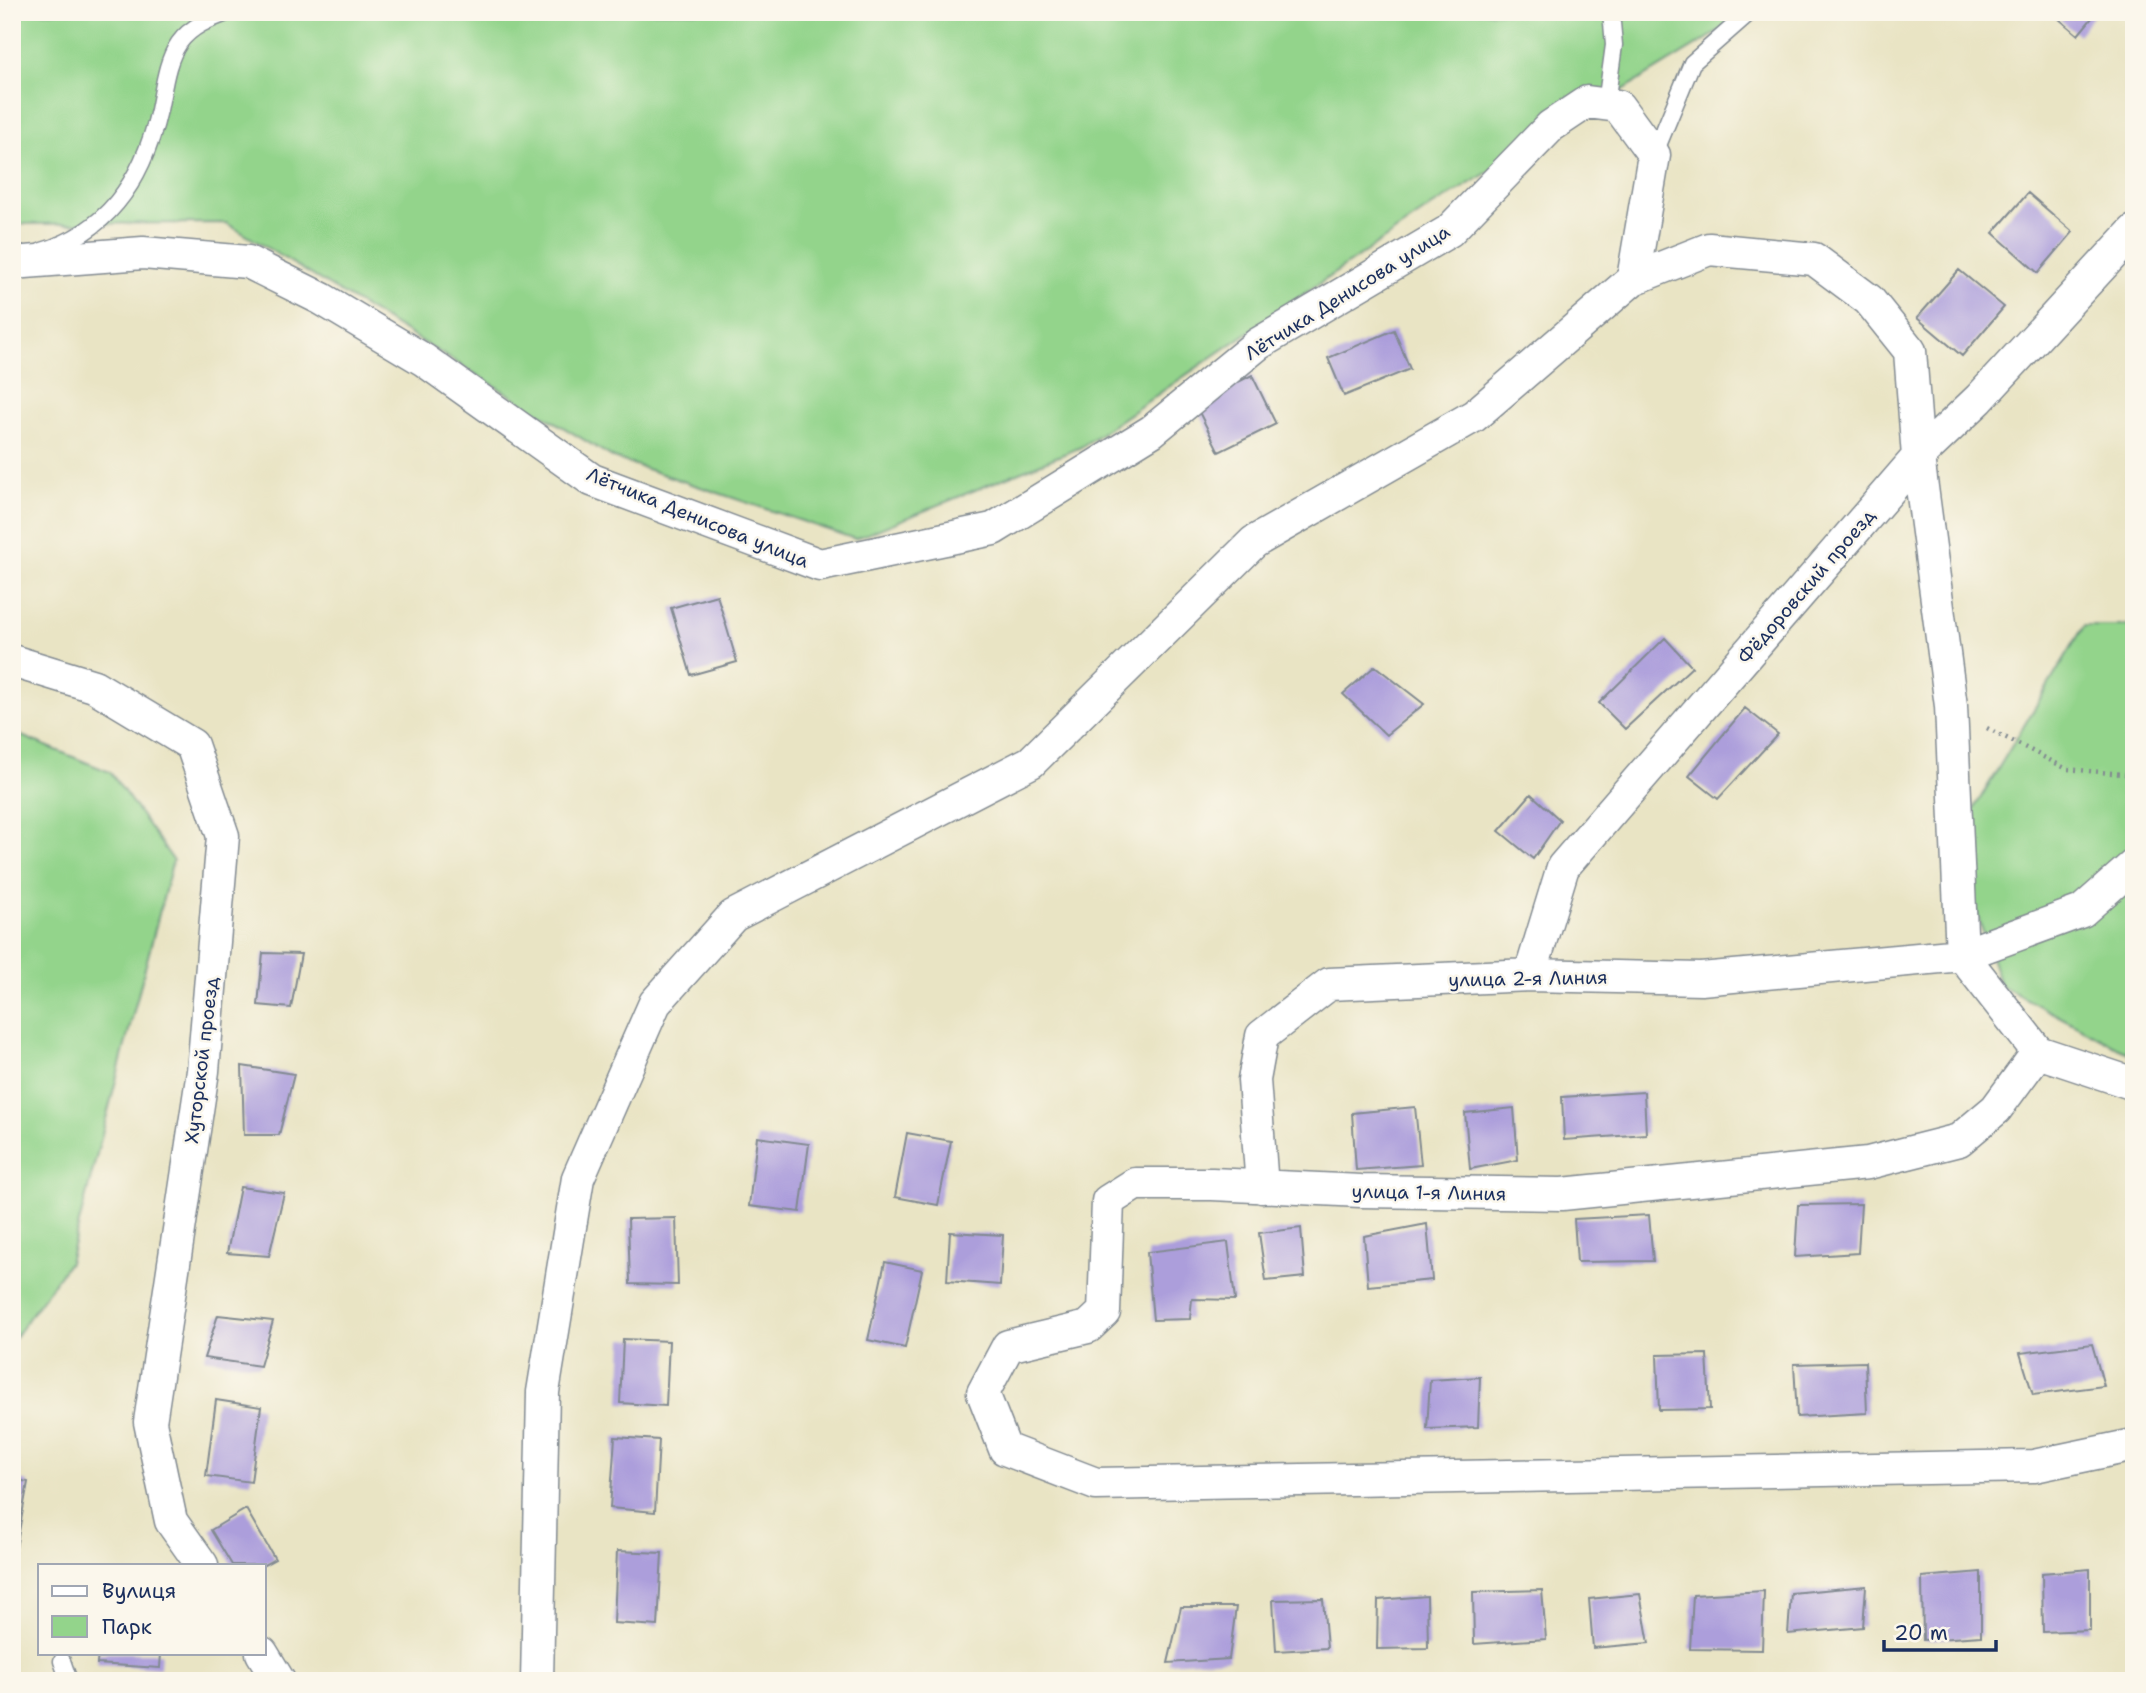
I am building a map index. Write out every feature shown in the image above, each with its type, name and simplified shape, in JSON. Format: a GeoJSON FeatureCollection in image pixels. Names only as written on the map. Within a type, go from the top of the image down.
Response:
{"type":"FeatureCollection","features":[{"type":"Feature","properties":{"kind":"street","name":"Лётчика Денисова улица"},"geometry":{"type":"LineString","coordinates":[[12,261],[143,253],[248,262],[322,299],[424,360],[593,480],[820,565],[993,529],[1152,431],[1258,344],[1448,231],[1551,126],[1587,102],[1606,104]]}},
{"type":"Feature","properties":{"kind":"street"},"geometry":{"type":"LineString","coordinates":[[1606,104],[1618,106],[1654,155],[1633,279]]}},
{"type":"Feature","properties":{"kind":"street","name":"Фёдоровский проезд"},"geometry":{"type":"LineString","coordinates":[[1531,975],[1563,867],[1918,457],[1979,399],[2134,231]]}},
{"type":"Feature","properties":{"kind":"street"},"geometry":{"type":"LineString","coordinates":[[537,1681],[543,1392],[578,1178],[655,1003],[733,916],[1031,762],[1254,542],[1474,416],[1633,279],[1709,249],[1814,260],[1869,300],[1910,351],[1918,457],[1951,706],[1962,955],[2038,1052],[2134,1084]]}},
{"type":"Feature","properties":{"kind":"street","name":"Хуторской проезд"},"geometry":{"type":"LineString","coordinates":[[12,661],[94,687],[192,746],[223,836],[203,1071],[150,1422],[171,1521],[201,1564]]}},
{"type":"Feature","properties":{"kind":"street"},"geometry":{"type":"LineString","coordinates":[[1962,955],[2082,911],[2134,865]]}},
{"type":"Feature","properties":{"kind":"street","name":"улица 2-я Линия"},"geometry":{"type":"LineString","coordinates":[[1262,1187],[1254,1080],[1262,1036],[1329,984],[1531,975],[1702,979],[1962,955]]}},
{"type":"Feature","properties":{"kind":"street","name":"улица 1-я Линия"},"geometry":{"type":"LineString","coordinates":[[2038,1052],[1997,1109],[1959,1140],[1868,1163],[1562,1194],[1135,1184],[1108,1202],[1104,1312],[1088,1327],[1008,1346],[983,1393],[1005,1449],[1096,1484],[2035,1466],[2134,1445]]}},
{"type":"Feature","properties":{"kind":"street"},"geometry":{"type":"LineString","coordinates":[[263,1654],[279,1681]]}},
{"type":"Feature","properties":{"kind":"lane"},"geometry":{"type":"LineString","coordinates":[[12,261],[51,248],[85,232],[119,203],[140,169],[149,147],[170,61],[180,43],[192,29],[229,12]]}},
{"type":"Feature","properties":{"kind":"lane"},"geometry":{"type":"LineString","coordinates":[[1606,104],[1614,45],[1611,12]]}},
{"type":"Feature","properties":{"kind":"lane"},"geometry":{"type":"LineString","coordinates":[[1654,155],[1692,63],[1750,12]]}},
{"type":"Feature","properties":{"kind":"lane"},"geometry":{"type":"LineString","coordinates":[[62,1661],[69,1681]]}},
{"type":"Feature","properties":{"kind":"path"},"geometry":{"type":"LineString","coordinates":[[1951,706],[2007,739],[2067,769],[2134,775]]}},
{"type":"Feature","properties":{"kind":"green space"},"geometry":{"type":"Polygon","coordinates":[[[12,12],[1751,12],[1431,207],[1081,447],[855,539],[614,458],[226,223],[12,224],[12,12]]]}},
{"type":"Feature","properties":{"kind":"green space"},"geometry":{"type":"Polygon","coordinates":[[[2084,626],[2134,626],[2134,1056],[2000,985],[1954,842],[2084,626]]]}},
{"type":"Feature","properties":{"kind":"green space"},"geometry":{"type":"Polygon","coordinates":[[[12,732],[110,772],[173,860],[69,1262],[12,1341],[12,732]]]}},
{"type":"Feature","properties":{"kind":"building"},"geometry":{"type":"Polygon","coordinates":[[[2051,12],[2097,12],[2078,35],[2051,12]]]}},
{"type":"Feature","properties":{"kind":"building"},"geometry":{"type":"Polygon","coordinates":[[[2028,193],[2073,232],[2038,273],[1993,233],[2028,193]]]}},
{"type":"Feature","properties":{"kind":"building"},"geometry":{"type":"Polygon","coordinates":[[[1959,270],[2004,307],[1962,356],[1917,318],[1959,270]]]}},
{"type":"Feature","properties":{"kind":"building"},"geometry":{"type":"Polygon","coordinates":[[[1394,330],[1410,369],[1344,396],[1328,358],[1394,330]]]}},
{"type":"Feature","properties":{"kind":"building"},"geometry":{"type":"Polygon","coordinates":[[[1252,375],[1276,424],[1219,452],[1195,404],[1252,375]]]}},
{"type":"Feature","properties":{"kind":"building"},"geometry":{"type":"Polygon","coordinates":[[[717,595],[737,662],[691,675],[671,608],[717,595]]]}},
{"type":"Feature","properties":{"kind":"building"},"geometry":{"type":"Polygon","coordinates":[[[1665,638],[1692,667],[1625,729],[1599,703],[1665,638]]]}},
{"type":"Feature","properties":{"kind":"building"},"geometry":{"type":"Polygon","coordinates":[[[1375,666],[1424,704],[1386,735],[1343,694],[1375,666]]]}},
{"type":"Feature","properties":{"kind":"building"},"geometry":{"type":"Polygon","coordinates":[[[1745,708],[1778,734],[1718,799],[1689,776],[1745,708]]]}},
{"type":"Feature","properties":{"kind":"building"},"geometry":{"type":"Polygon","coordinates":[[[1531,794],[1560,820],[1533,859],[1499,831],[1531,794]]]}},
{"type":"Feature","properties":{"kind":"building"},"geometry":{"type":"Polygon","coordinates":[[[263,953],[301,954],[291,1008],[258,1005],[263,953]]]}},
{"type":"Feature","properties":{"kind":"building"},"geometry":{"type":"Polygon","coordinates":[[[242,1066],[294,1074],[279,1135],[244,1135],[242,1066]]]}},
{"type":"Feature","properties":{"kind":"building"},"geometry":{"type":"Polygon","coordinates":[[[1644,1092],[1646,1134],[1564,1140],[1562,1097],[1644,1092]]]}},
{"type":"Feature","properties":{"kind":"building"},"geometry":{"type":"Polygon","coordinates":[[[1415,1107],[1421,1165],[1356,1170],[1352,1113],[1415,1107]]]}},
{"type":"Feature","properties":{"kind":"building"},"geometry":{"type":"Polygon","coordinates":[[[1514,1108],[1518,1160],[1470,1169],[1465,1113],[1514,1108]]]}},
{"type":"Feature","properties":{"kind":"building"},"geometry":{"type":"Polygon","coordinates":[[[907,1133],[951,1141],[938,1205],[895,1197],[907,1133]]]}},
{"type":"Feature","properties":{"kind":"building"},"geometry":{"type":"Polygon","coordinates":[[[757,1137],[809,1144],[800,1212],[749,1206],[757,1137]]]}},
{"type":"Feature","properties":{"kind":"building"},"geometry":{"type":"Polygon","coordinates":[[[240,1187],[284,1193],[269,1256],[227,1253],[240,1187]]]}},
{"type":"Feature","properties":{"kind":"building"},"geometry":{"type":"Polygon","coordinates":[[[1861,1204],[1858,1253],[1795,1257],[1798,1205],[1861,1204]]]}},
{"type":"Feature","properties":{"kind":"building"},"geometry":{"type":"Polygon","coordinates":[[[1649,1215],[1653,1261],[1577,1262],[1574,1219],[1649,1215]]]}},
{"type":"Feature","properties":{"kind":"building"},"geometry":{"type":"Polygon","coordinates":[[[676,1218],[678,1285],[630,1284],[628,1219],[676,1218]]]}},
{"type":"Feature","properties":{"kind":"building"},"geometry":{"type":"Polygon","coordinates":[[[1427,1224],[1432,1280],[1368,1286],[1364,1236],[1427,1224]]]}},
{"type":"Feature","properties":{"kind":"building"},"geometry":{"type":"Polygon","coordinates":[[[1301,1228],[1305,1277],[1266,1281],[1259,1233],[1301,1228]]]}},
{"type":"Feature","properties":{"kind":"building"},"geometry":{"type":"Polygon","coordinates":[[[950,1232],[1003,1235],[1000,1285],[947,1281],[950,1232]]]}},
{"type":"Feature","properties":{"kind":"building"},"geometry":{"type":"Polygon","coordinates":[[[1228,1242],[1235,1300],[1192,1299],[1190,1319],[1153,1320],[1147,1252],[1228,1242]]]}},
{"type":"Feature","properties":{"kind":"building"},"geometry":{"type":"Polygon","coordinates":[[[885,1262],[922,1270],[905,1348],[868,1340],[885,1262]]]}},
{"type":"Feature","properties":{"kind":"building"},"geometry":{"type":"Polygon","coordinates":[[[218,1315],[273,1321],[260,1366],[204,1358],[218,1315]]]}},
{"type":"Feature","properties":{"kind":"building"},"geometry":{"type":"Polygon","coordinates":[[[623,1339],[669,1341],[666,1406],[620,1403],[623,1339]]]}},
{"type":"Feature","properties":{"kind":"building"},"geometry":{"type":"Polygon","coordinates":[[[2092,1344],[2104,1386],[2033,1395],[2020,1353],[2092,1344]]]}},
{"type":"Feature","properties":{"kind":"building"},"geometry":{"type":"Polygon","coordinates":[[[1707,1354],[1710,1409],[1659,1410],[1657,1355],[1707,1354]]]}},
{"type":"Feature","properties":{"kind":"building"},"geometry":{"type":"Polygon","coordinates":[[[1865,1362],[1867,1413],[1797,1417],[1794,1364],[1865,1362]]]}},
{"type":"Feature","properties":{"kind":"building"},"geometry":{"type":"Polygon","coordinates":[[[1480,1377],[1478,1427],[1427,1429],[1430,1380],[1480,1377]]]}},
{"type":"Feature","properties":{"kind":"building"},"geometry":{"type":"Polygon","coordinates":[[[216,1400],[261,1407],[251,1482],[206,1476],[216,1400]]]}},
{"type":"Feature","properties":{"kind":"building"},"geometry":{"type":"Polygon","coordinates":[[[615,1437],[659,1440],[655,1512],[610,1508],[615,1437]]]}},
{"type":"Feature","properties":{"kind":"building"},"geometry":{"type":"Polygon","coordinates":[[[12,1479],[28,1482],[14,1559],[12,1559],[12,1479]]]}},
{"type":"Feature","properties":{"kind":"building"},"geometry":{"type":"Polygon","coordinates":[[[246,1509],[275,1559],[266,1564],[231,1564],[211,1530],[246,1509]]]}},
{"type":"Feature","properties":{"kind":"building"},"geometry":{"type":"Polygon","coordinates":[[[617,1551],[662,1553],[658,1626],[614,1623],[617,1551]]]}},
{"type":"Feature","properties":{"kind":"building"},"geometry":{"type":"Polygon","coordinates":[[[2090,1569],[2090,1630],[2043,1632],[2042,1573],[2090,1569]]]}},
{"type":"Feature","properties":{"kind":"building"},"geometry":{"type":"Polygon","coordinates":[[[1981,1572],[1981,1636],[1923,1640],[1922,1577],[1981,1572]]]}},
{"type":"Feature","properties":{"kind":"building"},"geometry":{"type":"Polygon","coordinates":[[[1866,1586],[1863,1627],[1788,1634],[1791,1593],[1866,1586]]]}},
{"type":"Feature","properties":{"kind":"building"},"geometry":{"type":"Polygon","coordinates":[[[1542,1590],[1546,1639],[1474,1644],[1473,1592],[1542,1590]]]}},
{"type":"Feature","properties":{"kind":"building"},"geometry":{"type":"Polygon","coordinates":[[[1764,1591],[1762,1650],[1690,1649],[1693,1595],[1764,1591]]]}},
{"type":"Feature","properties":{"kind":"building"},"geometry":{"type":"Polygon","coordinates":[[[1640,1594],[1649,1643],[1593,1648],[1589,1599],[1640,1594]]]}},
{"type":"Feature","properties":{"kind":"building"},"geometry":{"type":"Polygon","coordinates":[[[1427,1596],[1428,1648],[1377,1649],[1378,1600],[1427,1596]]]}},
{"type":"Feature","properties":{"kind":"building"},"geometry":{"type":"Polygon","coordinates":[[[1323,1599],[1327,1648],[1276,1651],[1273,1600],[1323,1599]]]}},
{"type":"Feature","properties":{"kind":"building"},"geometry":{"type":"Polygon","coordinates":[[[1181,1607],[1236,1607],[1229,1659],[1168,1663],[1181,1607]]]}},
{"type":"Feature","properties":{"kind":"building"},"geometry":{"type":"Polygon","coordinates":[[[98,1654],[161,1654],[160,1668],[97,1664],[98,1654]]]}}]}
